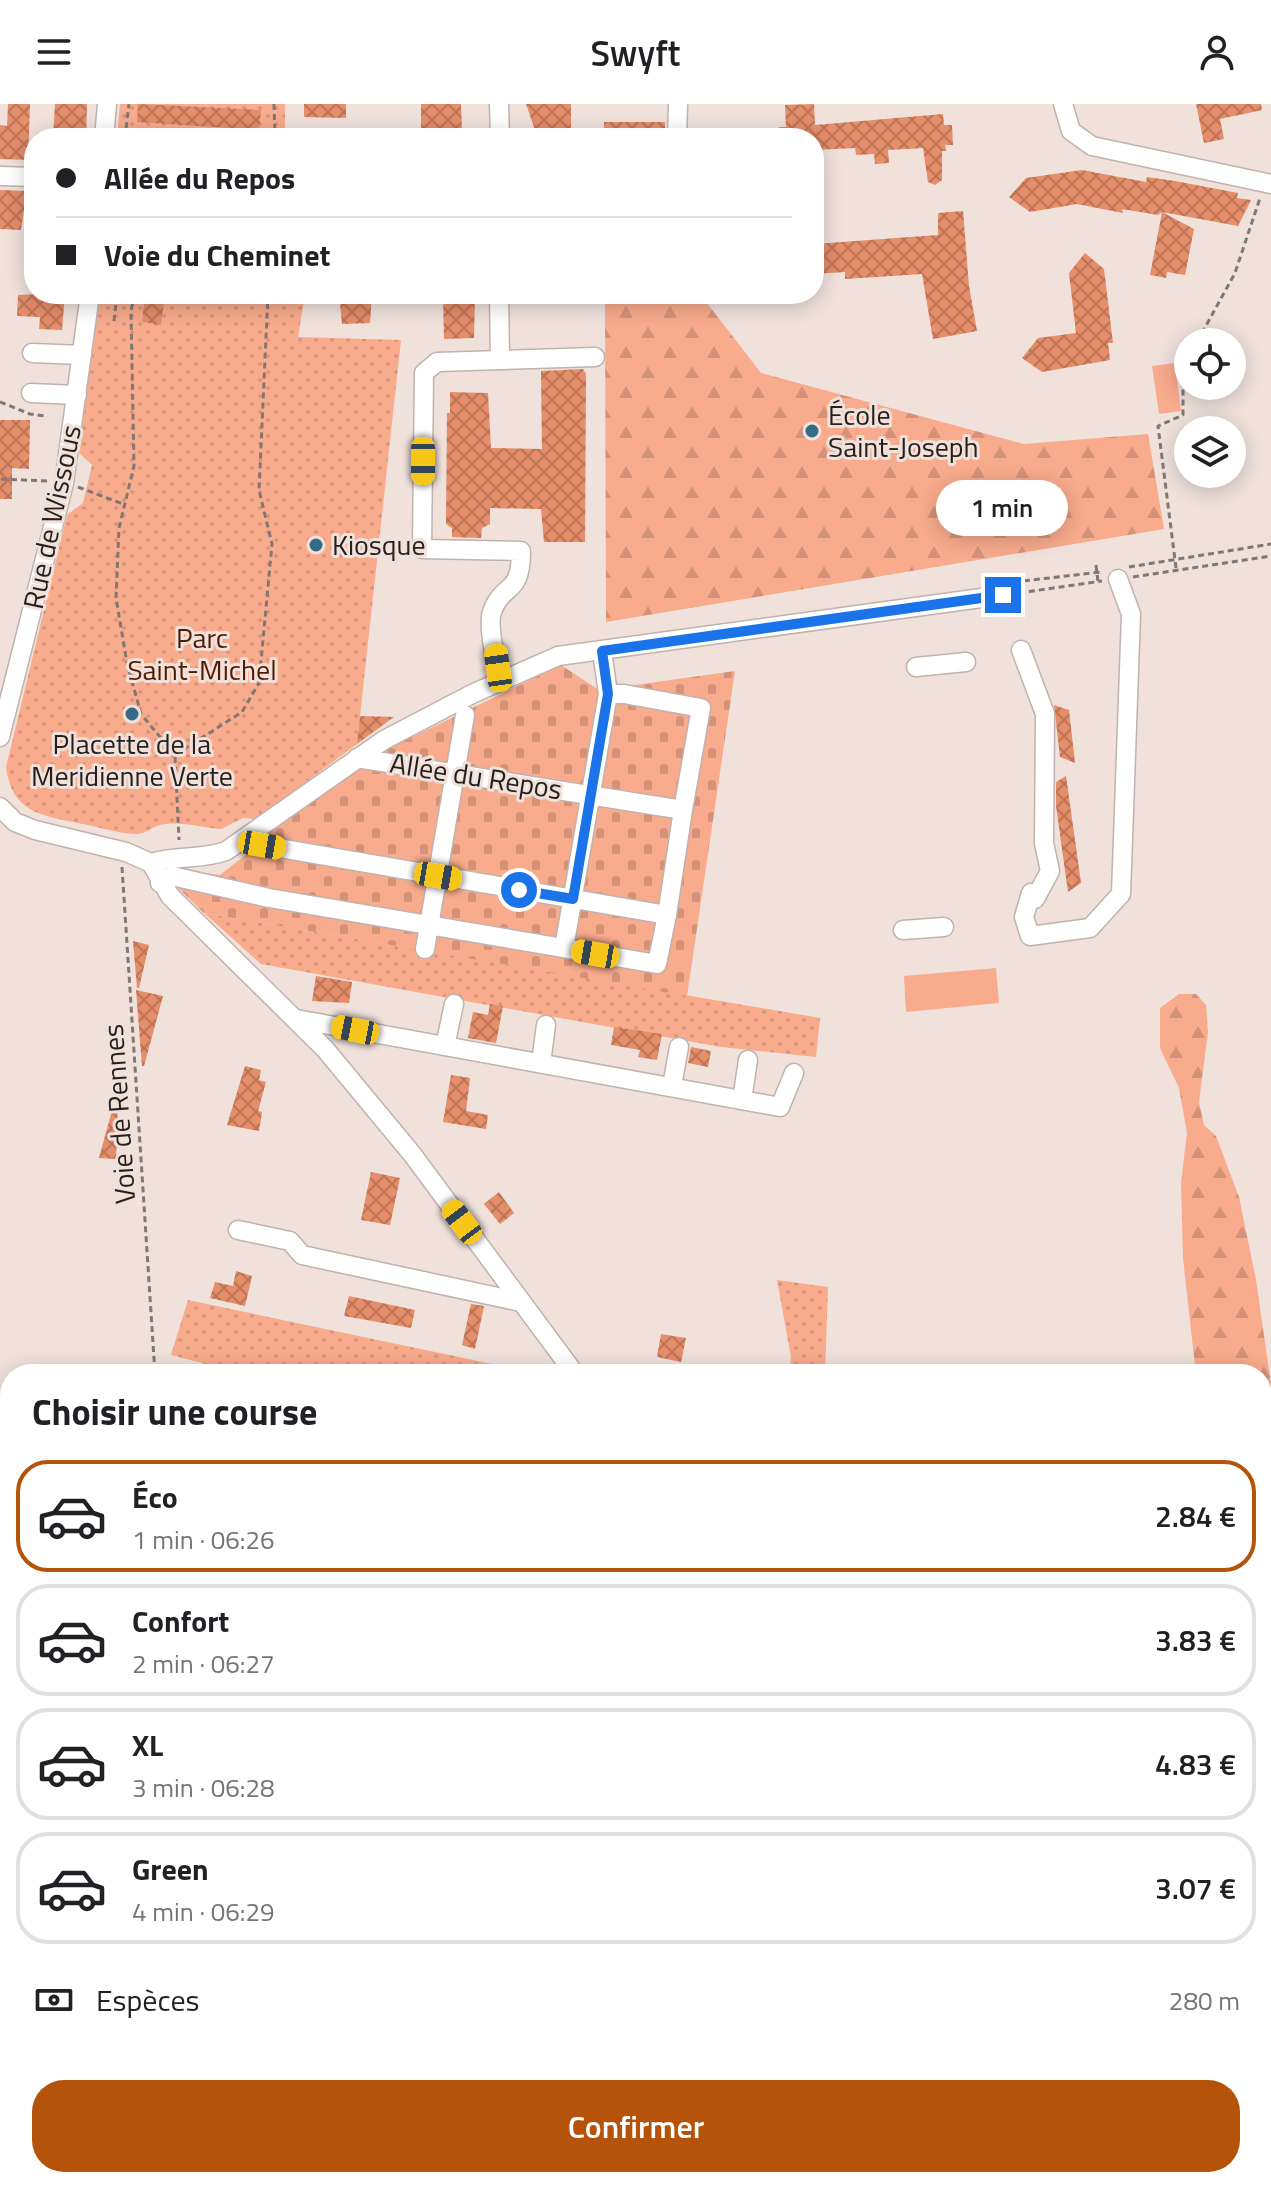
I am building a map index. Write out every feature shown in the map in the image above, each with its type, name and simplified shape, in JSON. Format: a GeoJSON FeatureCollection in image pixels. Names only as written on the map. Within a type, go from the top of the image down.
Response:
{"type":"FeatureCollection","features":[{"type":"Feature","properties":{"kind":"street"},"geometry":{"type":"LineString","coordinates":[[105,128],[107,104]]}},
{"type":"Feature","properties":{"kind":"street"},"geometry":{"type":"LineString","coordinates":[[499,104],[500,128]]}},
{"type":"Feature","properties":{"kind":"street"},"geometry":{"type":"LineString","coordinates":[[677,128],[678,104]]}},
{"type":"Feature","properties":{"kind":"street"},"geometry":{"type":"LineString","coordinates":[[1063,104],[1071,131],[1092,146],[1268,184]]}},
{"type":"Feature","properties":{"kind":"street"},"geometry":{"type":"LineString","coordinates":[[0,176],[24,177]]}},
{"type":"Feature","properties":{"kind":"street","name":"Rue de Wissous"},"geometry":{"type":"LineString","coordinates":[[0,737],[8,681],[64,483],[89,304]]}},
{"type":"Feature","properties":{"kind":"street"},"geometry":{"type":"LineString","coordinates":[[499,304],[499,352]]}},
{"type":"Feature","properties":{"kind":"street"},"geometry":{"type":"LineString","coordinates":[[500,682],[491,618],[495,606],[520,576],[521,551],[422,549],[424,373],[437,362],[499,352],[595,357]]}},
{"type":"Feature","properties":{"kind":"street"},"geometry":{"type":"LineString","coordinates":[[32,353],[82,355]]}},
{"type":"Feature","properties":{"kind":"street"},"geometry":{"type":"LineString","coordinates":[[31,393],[77,395]]}},
{"type":"Feature","properties":{"kind":"street"},"geometry":{"type":"LineString","coordinates":[[1021,650],[1045,714],[1044,829],[1050,871],[1033,896],[1024,917],[1030,936],[1090,928],[1121,894],[1131,614],[1118,579]]}},
{"type":"Feature","properties":{"kind":"street"},"geometry":{"type":"LineString","coordinates":[[0,807],[15,822],[35,830],[126,852],[151,863],[179,856],[218,854],[250,836],[357,758],[412,725],[558,656],[1003,595]]}},
{"type":"Feature","properties":{"kind":"street"},"geometry":{"type":"LineString","coordinates":[[564,948],[608,694],[602,651]]}},
{"type":"Feature","properties":{"kind":"street"},"geometry":{"type":"LineString","coordinates":[[916,667],[966,662]]}},
{"type":"Feature","properties":{"kind":"street"},"geometry":{"type":"LineString","coordinates":[[160,883],[172,876],[269,898],[657,964],[701,708],[608,694]]}},
{"type":"Feature","properties":{"kind":"street"},"geometry":{"type":"LineString","coordinates":[[425,949],[465,715]]}},
{"type":"Feature","properties":{"kind":"street","name":"Allée du Repos"},"geometry":{"type":"LineString","coordinates":[[357,758],[455,771],[683,810]]}},
{"type":"Feature","properties":{"kind":"street"},"geometry":{"type":"LineString","coordinates":[[250,836],[256,844],[667,915]]}},
{"type":"Feature","properties":{"kind":"street"},"geometry":{"type":"LineString","coordinates":[[151,863],[160,883],[296,1019],[412,1154],[568,1364]]}},
{"type":"Feature","properties":{"kind":"street"},"geometry":{"type":"LineString","coordinates":[[903,930],[944,927]]}},
{"type":"Feature","properties":{"kind":"street"},"geometry":{"type":"LineString","coordinates":[[445,1046],[454,1004]]}},
{"type":"Feature","properties":{"kind":"street"},"geometry":{"type":"LineString","coordinates":[[296,1019],[780,1107],[794,1073]]}},
{"type":"Feature","properties":{"kind":"street"},"geometry":{"type":"LineString","coordinates":[[541,1063],[546,1025]]}},
{"type":"Feature","properties":{"kind":"street"},"geometry":{"type":"LineString","coordinates":[[672,1086],[679,1047]]}},
{"type":"Feature","properties":{"kind":"street"},"geometry":{"type":"LineString","coordinates":[[742,1100],[748,1060]]}},
{"type":"Feature","properties":{"kind":"street"},"geometry":{"type":"LineString","coordinates":[[238,1230],[290,1241],[302,1255],[521,1302]]}},
{"type":"Feature","properties":{"kind":"path"},"geometry":{"type":"LineString","coordinates":[[126,128],[129,104]]}},
{"type":"Feature","properties":{"kind":"path"},"geometry":{"type":"LineString","coordinates":[[274,104],[275,128]]}},
{"type":"Feature","properties":{"kind":"path"},"geometry":{"type":"LineString","coordinates":[[1205,328],[1235,273],[1268,184]]}},
{"type":"Feature","properties":{"kind":"path"},"geometry":{"type":"LineString","coordinates":[[114,321],[116,304]]}},
{"type":"Feature","properties":{"kind":"path"},"geometry":{"type":"LineString","coordinates":[[132,304],[134,466],[123,504],[116,598],[127,663],[141,714],[175,755],[179,856]]}},
{"type":"Feature","properties":{"kind":"path"},"geometry":{"type":"LineString","coordinates":[[175,755],[242,712],[259,683],[272,544],[259,490],[266,304]]}},
{"type":"Feature","properties":{"kind":"path"},"geometry":{"type":"LineString","coordinates":[[1176,568],[1158,426],[1183,415],[1183,400]]}},
{"type":"Feature","properties":{"kind":"path"},"geometry":{"type":"LineString","coordinates":[[0,402],[30,414],[46,416]]}},
{"type":"Feature","properties":{"kind":"path"},"geometry":{"type":"LineString","coordinates":[[1,479],[64,483],[123,504]]}},
{"type":"Feature","properties":{"kind":"path"},"geometry":{"type":"LineString","coordinates":[[1003,595],[1271,556]]}},
{"type":"Feature","properties":{"kind":"path"},"geometry":{"type":"LineString","coordinates":[[1096,565],[1098,582]]}},
{"type":"Feature","properties":{"kind":"path","name":"Voie de Rennes"},"geometry":{"type":"LineString","coordinates":[[126,852],[121,870],[122,912],[132,1009],[154,1364]]}},
{"type":"Feature","properties":{"kind":"green space"},"geometry":{"type":"Polygon","coordinates":[[[120,104],[285,104],[285,128],[118,128],[120,104]]]}},
{"type":"Feature","properties":{"kind":"green space","name":"Parc Saint-Michel"},"geometry":{"type":"Polygon","coordinates":[[[98,304],[303,304],[298,337],[401,340],[357,744],[256,819],[243,818],[221,829],[173,824],[158,825],[137,834],[125,833],[34,811],[24,805],[10,783],[6,767],[67,515],[83,503],[92,465],[79,453],[98,304]]]}},
{"type":"Feature","properties":{"kind":"green space"},"geometry":{"type":"Polygon","coordinates":[[[605,304],[708,304],[761,373],[1024,444],[1148,434],[1164,529],[606,622],[605,304]]]}},
{"type":"Feature","properties":{"kind":"green space"},"geometry":{"type":"Polygon","coordinates":[[[1174,363],[1174,400],[1180,400],[1181,411],[1159,414],[1152,366],[1174,363]]]}},
{"type":"Feature","properties":{"kind":"green space"},"geometry":{"type":"Polygon","coordinates":[[[561,665],[599,690],[735,671],[687,996],[204,913],[174,884],[180,870],[220,875],[253,849],[260,849],[267,835],[381,752],[561,665]]]}},
{"type":"Feature","properties":{"kind":"green space"},"geometry":{"type":"Polygon","coordinates":[[[204,913],[820,1018],[816,1057],[721,1047],[261,964],[204,913]]]}},
{"type":"Feature","properties":{"kind":"green space"},"geometry":{"type":"Polygon","coordinates":[[[996,968],[999,1003],[906,1012],[904,976],[996,968]]]}},
{"type":"Feature","properties":{"kind":"green space"},"geometry":{"type":"Polygon","coordinates":[[[1179,994],[1196,994],[1206,1005],[1208,1032],[1199,1102],[1204,1125],[1216,1136],[1239,1197],[1256,1280],[1268,1364],[1195,1364],[1183,1258],[1181,1183],[1187,1133],[1179,1088],[1160,1048],[1160,1008],[1179,994]]]}},
{"type":"Feature","properties":{"kind":"green space"},"geometry":{"type":"Polygon","coordinates":[[[777,1280],[828,1287],[825,1364],[790,1364],[777,1280]]]}},
{"type":"Feature","properties":{"kind":"green space"},"geometry":{"type":"Polygon","coordinates":[[[188,1300],[492,1364],[206,1364],[171,1355],[188,1300]]]}},
{"type":"Feature","properties":{"kind":"building"},"geometry":{"type":"Polygon","coordinates":[[[8,104],[30,104],[29,128],[24,128],[24,160],[0,159],[0,125],[7,126],[8,104]]]}},
{"type":"Feature","properties":{"kind":"building"},"geometry":{"type":"Polygon","coordinates":[[[55,104],[87,104],[86,128],[54,128],[55,104]]]}},
{"type":"Feature","properties":{"kind":"building"},"geometry":{"type":"Polygon","coordinates":[[[138,104],[261,110],[259,128],[137,122],[138,104]]]}},
{"type":"Feature","properties":{"kind":"building"},"geometry":{"type":"Polygon","coordinates":[[[304,104],[346,104],[346,118],[304,117],[304,104]]]}},
{"type":"Feature","properties":{"kind":"building"},"geometry":{"type":"Polygon","coordinates":[[[421,104],[461,104],[462,128],[421,128],[421,104]]]}},
{"type":"Feature","properties":{"kind":"building"},"geometry":{"type":"Polygon","coordinates":[[[526,104],[571,104],[571,128],[534,128],[526,104]]]}},
{"type":"Feature","properties":{"kind":"building"},"geometry":{"type":"Polygon","coordinates":[[[814,104],[815,125],[943,114],[944,125],[952,125],[953,145],[945,145],[946,151],[942,151],[942,180],[935,185],[928,182],[923,148],[888,150],[889,163],[875,164],[874,154],[856,155],[855,148],[824,150],[824,128],[779,128],[786,127],[785,105],[814,104]]]}},
{"type":"Feature","properties":{"kind":"building"},"geometry":{"type":"Polygon","coordinates":[[[1196,104],[1261,104],[1262,110],[1220,119],[1224,139],[1204,143],[1196,104]]]}},
{"type":"Feature","properties":{"kind":"building"},"geometry":{"type":"Polygon","coordinates":[[[604,122],[665,122],[665,128],[604,128],[604,122]]]}},
{"type":"Feature","properties":{"kind":"building"},"geometry":{"type":"Polygon","coordinates":[[[1082,170],[1146,182],[1147,177],[1175,181],[1238,193],[1237,198],[1251,200],[1238,226],[1162,212],[1158,215],[1122,209],[1123,213],[1077,204],[1030,212],[1009,197],[1026,178],[1082,170]]]}},
{"type":"Feature","properties":{"kind":"building"},"geometry":{"type":"Polygon","coordinates":[[[0,190],[24,191],[21,230],[0,229],[0,190]]]}},
{"type":"Feature","properties":{"kind":"building"},"geometry":{"type":"Polygon","coordinates":[[[963,211],[969,286],[977,331],[933,339],[922,274],[845,279],[845,272],[824,273],[824,243],[938,235],[938,213],[963,211]]]}},
{"type":"Feature","properties":{"kind":"building"},"geometry":{"type":"Polygon","coordinates":[[[1162,212],[1194,229],[1185,275],[1167,272],[1166,278],[1150,275],[1162,212]]]}},
{"type":"Feature","properties":{"kind":"building"},"geometry":{"type":"Polygon","coordinates":[[[1085,253],[1104,269],[1113,343],[1108,343],[1110,360],[1042,372],[1022,358],[1038,338],[1076,333],[1069,273],[1085,253]]]}},
{"type":"Feature","properties":{"kind":"building"},"geometry":{"type":"Polygon","coordinates":[[[18,295],[24,295],[24,304],[64,304],[62,330],[39,329],[40,317],[17,316],[18,295]]]}},
{"type":"Feature","properties":{"kind":"building"},"geometry":{"type":"Polygon","coordinates":[[[144,304],[164,304],[161,325],[142,322],[144,304]]]}},
{"type":"Feature","properties":{"kind":"building"},"geometry":{"type":"Polygon","coordinates":[[[340,304],[371,304],[370,323],[342,324],[340,304]]]}},
{"type":"Feature","properties":{"kind":"building"},"geometry":{"type":"Polygon","coordinates":[[[443,304],[475,304],[474,338],[444,339],[443,304]]]}},
{"type":"Feature","properties":{"kind":"building"},"geometry":{"type":"Polygon","coordinates":[[[583,369],[586,374],[585,542],[544,542],[541,509],[490,508],[490,524],[482,528],[481,538],[452,537],[452,528],[446,524],[450,392],[488,393],[491,448],[542,449],[541,371],[583,369]]]}},
{"type":"Feature","properties":{"kind":"building"},"geometry":{"type":"Polygon","coordinates":[[[0,420],[30,420],[29,469],[12,468],[12,499],[0,499],[0,420]]]}},
{"type":"Feature","properties":{"kind":"building"},"geometry":{"type":"Polygon","coordinates":[[[1054,705],[1069,710],[1075,763],[1060,757],[1054,705]]]}},
{"type":"Feature","properties":{"kind":"building"},"geometry":{"type":"Polygon","coordinates":[[[360,716],[394,717],[357,744],[360,716]]]}},
{"type":"Feature","properties":{"kind":"building"},"geometry":{"type":"Polygon","coordinates":[[[1066,776],[1081,883],[1068,892],[1056,806],[1056,782],[1066,776]]]}},
{"type":"Feature","properties":{"kind":"building"},"geometry":{"type":"Polygon","coordinates":[[[133,941],[149,945],[139,988],[137,988],[133,941]]]}},
{"type":"Feature","properties":{"kind":"building"},"geometry":{"type":"Polygon","coordinates":[[[316,976],[352,982],[349,1003],[312,1001],[316,976]]]}},
{"type":"Feature","properties":{"kind":"building"},"geometry":{"type":"Polygon","coordinates":[[[136,990],[163,996],[144,1066],[142,1066],[136,990]]]}},
{"type":"Feature","properties":{"kind":"building"},"geometry":{"type":"Polygon","coordinates":[[[490,1004],[503,1006],[496,1043],[468,1038],[473,1012],[488,1015],[490,1004]]]}},
{"type":"Feature","properties":{"kind":"building"},"geometry":{"type":"Polygon","coordinates":[[[614,1027],[662,1034],[657,1060],[638,1057],[640,1050],[611,1045],[614,1027]]]}},
{"type":"Feature","properties":{"kind":"building"},"geometry":{"type":"Polygon","coordinates":[[[691,1047],[711,1051],[708,1067],[688,1063],[691,1047]]]}},
{"type":"Feature","properties":{"kind":"building"},"geometry":{"type":"Polygon","coordinates":[[[245,1066],[261,1070],[259,1080],[266,1082],[258,1111],[262,1112],[259,1131],[227,1125],[245,1066]]]}},
{"type":"Feature","properties":{"kind":"building"},"geometry":{"type":"Polygon","coordinates":[[[451,1075],[470,1078],[466,1111],[488,1115],[486,1129],[443,1122],[451,1075]]]}},
{"type":"Feature","properties":{"kind":"building"},"geometry":{"type":"Polygon","coordinates":[[[113,1107],[118,1108],[116,1159],[99,1158],[113,1107]]]}},
{"type":"Feature","properties":{"kind":"building"},"geometry":{"type":"Polygon","coordinates":[[[371,1172],[400,1178],[390,1225],[361,1220],[371,1172]]]}},
{"type":"Feature","properties":{"kind":"building"},"geometry":{"type":"Polygon","coordinates":[[[499,1192],[514,1213],[500,1224],[484,1204],[499,1192]]]}},
{"type":"Feature","properties":{"kind":"building"},"geometry":{"type":"Polygon","coordinates":[[[236,1271],[252,1276],[245,1306],[210,1298],[215,1282],[233,1286],[236,1271]]]}},
{"type":"Feature","properties":{"kind":"building"},"geometry":{"type":"Polygon","coordinates":[[[349,1296],[415,1310],[411,1328],[344,1316],[349,1296]]]}},
{"type":"Feature","properties":{"kind":"building"},"geometry":{"type":"Polygon","coordinates":[[[471,1304],[484,1306],[475,1349],[462,1345],[471,1304]]]}},
{"type":"Feature","properties":{"kind":"building"},"geometry":{"type":"Polygon","coordinates":[[[661,1334],[686,1338],[681,1362],[657,1357],[661,1334]]]}},
{"type":"Feature","properties":{"kind":"place","name":"École Saint-Joseph"},"geometry":{"type":"Point","coordinates":[812,431]}},
{"type":"Feature","properties":{"kind":"place","name":"Kiosque"},"geometry":{"type":"Point","coordinates":[316,545]}},
{"type":"Feature","properties":{"kind":"place","name":"Placette de la Meridienne Verte"},"geometry":{"type":"Point","coordinates":[132,714]}},
{"type":"Feature","properties":{"kind":"route"},"geometry":{"type":"LineString","coordinates":[[519,890],[573,899],[608,694],[602,651],[1003,595]]}}]}
